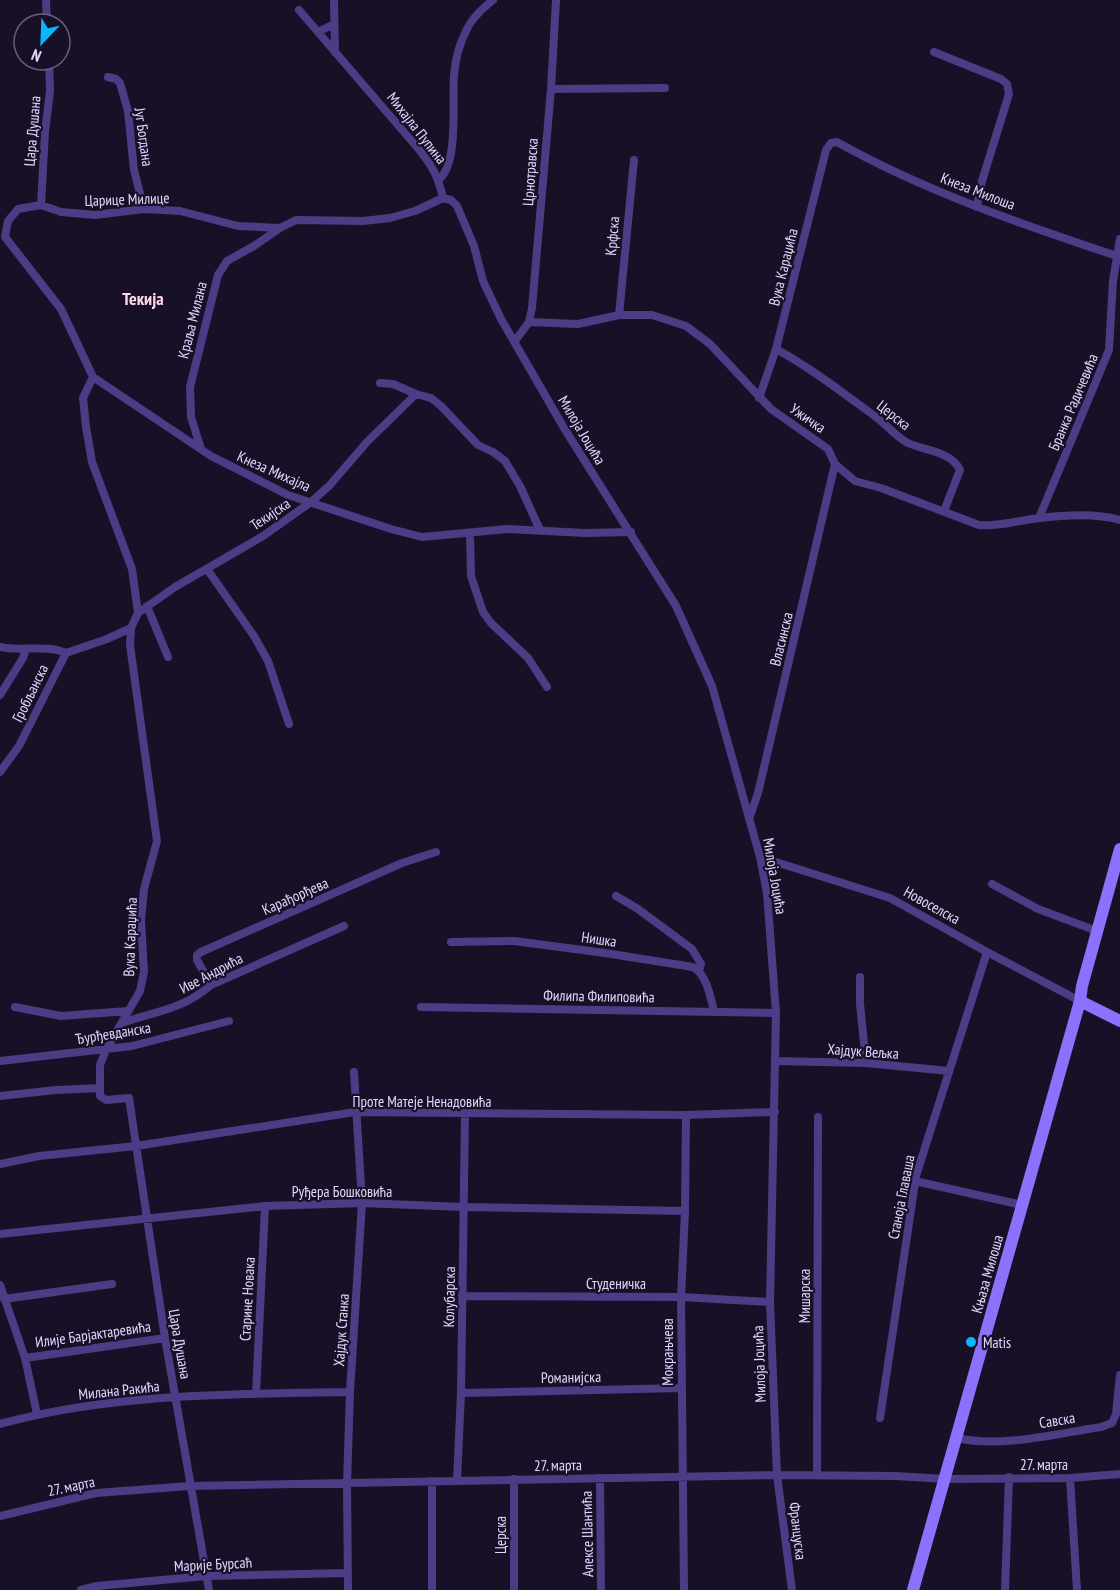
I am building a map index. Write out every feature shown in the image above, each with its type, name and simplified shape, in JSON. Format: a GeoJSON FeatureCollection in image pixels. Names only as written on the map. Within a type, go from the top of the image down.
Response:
{"type":"FeatureCollection","features":[{"type":"Feature","properties":{"kind":"main road","name":"Књаза Милоша"},"geometry":{"type":"LineString","coordinates":[[913,1590],[1080,1001],[1082,986],[1120,849]]}},
{"type":"Feature","properties":{"kind":"main road","name":"Књаза Милоша"},"geometry":{"type":"LineString","coordinates":[[1080,1001],[1090,983],[1120,879]]}},
{"type":"Feature","properties":{"kind":"main road"},"geometry":{"type":"LineString","coordinates":[[1080,1001],[1120,1021]]}},
{"type":"Feature","properties":{"kind":"street"},"geometry":{"type":"LineString","coordinates":[[334,0],[335,52]]}},
{"type":"Feature","properties":{"kind":"street"},"geometry":{"type":"LineString","coordinates":[[439,179],[444,176],[452,145],[457,54],[466,29],[493,0]]}},
{"type":"Feature","properties":{"kind":"street","name":"Црнотравска"},"geometry":{"type":"LineString","coordinates":[[515,340],[529,322],[532,308],[551,89],[556,0]]}},
{"type":"Feature","properties":{"kind":"street","name":"Михајла Пупина"},"geometry":{"type":"LineString","coordinates":[[299,10],[432,166],[439,179],[443,198]]}},
{"type":"Feature","properties":{"kind":"street"},"geometry":{"type":"LineString","coordinates":[[318,32],[334,24]]}},
{"type":"Feature","properties":{"kind":"street"},"geometry":{"type":"LineString","coordinates":[[934,52],[1001,79],[1007,84],[1009,94],[1007,107],[982,181],[977,207]]}},
{"type":"Feature","properties":{"kind":"street","name":"Цара Душана"},"geometry":{"type":"LineString","coordinates":[[41,205],[50,91],[49,72]]}},
{"type":"Feature","properties":{"kind":"street","name":"Југ Богдана"},"geometry":{"type":"LineString","coordinates":[[108,77],[120,83],[128,111],[134,170],[144,209]]}},
{"type":"Feature","properties":{"kind":"street"},"geometry":{"type":"LineString","coordinates":[[551,89],[665,88]]}},
{"type":"Feature","properties":{"kind":"street","name":"Кнеза Милоша"},"geometry":{"type":"LineString","coordinates":[[831,143],[837,142],[881,166],[977,207],[1118,257]]}},
{"type":"Feature","properties":{"kind":"street","name":"Вука Караџића"},"geometry":{"type":"LineString","coordinates":[[759,398],[776,349],[826,150],[831,143]]}},
{"type":"Feature","properties":{"kind":"street","name":"Крфска"},"geometry":{"type":"LineString","coordinates":[[619,315],[633,160]]}},
{"type":"Feature","properties":{"kind":"street"},"geometry":{"type":"LineString","coordinates":[[443,198],[451,200],[461,214],[474,246],[483,281],[501,319],[515,340]]}},
{"type":"Feature","properties":{"kind":"street","name":"Царице Милице"},"geometry":{"type":"LineString","coordinates":[[41,205],[61,212],[95,215],[144,209],[180,211],[238,226],[280,228],[296,220],[363,221],[390,218],[443,198]]}},
{"type":"Feature","properties":{"kind":"street"},"geometry":{"type":"LineString","coordinates":[[41,205],[18,208],[8,221],[5,237],[61,309],[93,377],[83,398],[86,427],[92,462],[132,569],[138,613],[131,628]]}},
{"type":"Feature","properties":{"kind":"street","name":"Краља Милана"},"geometry":{"type":"LineString","coordinates":[[201,450],[191,417],[190,387],[218,275],[227,261],[280,228]]}},
{"type":"Feature","properties":{"kind":"street","name":"Бранка Радичевића"},"geometry":{"type":"LineString","coordinates":[[1039,518],[1109,350],[1120,239]]}},
{"type":"Feature","properties":{"kind":"street","name":"Ужичка"},"geometry":{"type":"LineString","coordinates":[[529,322],[578,324],[619,315],[652,315],[686,326],[710,344],[759,398],[828,449],[835,464],[855,481],[979,525],[990,526],[1039,518],[1119,517]]}},
{"type":"Feature","properties":{"kind":"street","name":"Милоја Јоцића"},"geometry":{"type":"LineString","coordinates":[[515,340],[564,428],[676,606],[712,686],[760,857],[767,892],[776,1013],[770,1302],[777,1475]]}},
{"type":"Feature","properties":{"kind":"street","name":"Церска"},"geometry":{"type":"LineString","coordinates":[[776,349],[807,366],[908,443],[953,459],[960,470],[944,511]]}},
{"type":"Feature","properties":{"kind":"street","name":"Кнеза Михајла"},"geometry":{"type":"LineString","coordinates":[[93,377],[201,450],[288,495],[391,529],[422,537],[507,529],[585,533],[630,532]]}},
{"type":"Feature","properties":{"kind":"street"},"geometry":{"type":"LineString","coordinates":[[380,383],[393,384],[431,398],[478,445],[505,461],[520,486],[540,530]]}},
{"type":"Feature","properties":{"kind":"street","name":"Текијска"},"geometry":{"type":"LineString","coordinates":[[138,613],[263,536],[311,502],[416,394]]}},
{"type":"Feature","properties":{"kind":"street","name":"Власинска"},"geometry":{"type":"LineString","coordinates":[[749,819],[764,771],[835,464]]}},
{"type":"Feature","properties":{"kind":"street"},"geometry":{"type":"LineString","coordinates":[[470,533],[471,576],[483,612],[491,623],[528,658],[547,687]]}},
{"type":"Feature","properties":{"kind":"street"},"geometry":{"type":"LineString","coordinates":[[207,569],[268,660],[289,724]]}},
{"type":"Feature","properties":{"kind":"street"},"geometry":{"type":"LineString","coordinates":[[147,606],[168,657]]}},
{"type":"Feature","properties":{"kind":"street","name":"Вука Караџића"},"geometry":{"type":"LineString","coordinates":[[100,1088],[100,1065],[106,1050],[140,991],[144,972],[141,920],[144,889],[158,841],[130,645],[131,628]]}},
{"type":"Feature","properties":{"kind":"street","name":"Гробљанска"},"geometry":{"type":"LineString","coordinates":[[0,772],[19,746],[66,653],[131,628]]}},
{"type":"Feature","properties":{"kind":"street"},"geometry":{"type":"LineString","coordinates":[[0,647],[59,650],[66,653]]}},
{"type":"Feature","properties":{"kind":"street"},"geometry":{"type":"LineString","coordinates":[[0,695],[24,658],[26,649]]}},
{"type":"Feature","properties":{"kind":"street","name":"Карађорђева"},"geometry":{"type":"LineString","coordinates":[[211,985],[197,960],[201,952],[402,863],[436,852]]}},
{"type":"Feature","properties":{"kind":"street","name":"Новоселска"},"geometry":{"type":"LineString","coordinates":[[760,857],[890,898],[1080,1001]]}},
{"type":"Feature","properties":{"kind":"street"},"geometry":{"type":"LineString","coordinates":[[992,884],[1038,909],[1097,932]]}},
{"type":"Feature","properties":{"kind":"street"},"geometry":{"type":"LineString","coordinates":[[616,896],[692,949],[701,964],[699,971],[707,987],[714,1011]]}},
{"type":"Feature","properties":{"kind":"street","name":"Иве Андрића"},"geometry":{"type":"LineString","coordinates":[[122,1023],[170,1010],[200,994],[211,985],[344,926]]}},
{"type":"Feature","properties":{"kind":"street","name":"Нишка"},"geometry":{"type":"LineString","coordinates":[[451,942],[514,941],[605,952],[693,967],[699,971]]}},
{"type":"Feature","properties":{"kind":"street","name":"Станоја Главаша"},"geometry":{"type":"LineString","coordinates":[[880,1418],[915,1180],[987,952]]}},
{"type":"Feature","properties":{"kind":"street"},"geometry":{"type":"LineString","coordinates":[[860,977],[860,1004],[866,1063]]}},
{"type":"Feature","properties":{"kind":"street"},"geometry":{"type":"LineString","coordinates":[[15,1007],[61,1016],[128,1011]]}},
{"type":"Feature","properties":{"kind":"street","name":"Филипа Филиповића"},"geometry":{"type":"LineString","coordinates":[[421,1007],[776,1013]]}},
{"type":"Feature","properties":{"kind":"street","name":"Ђурђевданска"},"geometry":{"type":"LineString","coordinates":[[0,1061],[132,1046],[229,1021]]}},
{"type":"Feature","properties":{"kind":"street","name":"Хајдук Вељка"},"geometry":{"type":"LineString","coordinates":[[776,1061],[866,1063],[949,1071]]}},
{"type":"Feature","properties":{"kind":"street","name":"Хајдук Станка"},"geometry":{"type":"LineString","coordinates":[[348,1590],[350,1392],[362,1203],[354,1072]]}},
{"type":"Feature","properties":{"kind":"street"},"geometry":{"type":"LineString","coordinates":[[0,1096],[100,1088]]}},
{"type":"Feature","properties":{"kind":"street","name":"Цара Душана"},"geometry":{"type":"LineString","coordinates":[[100,1088],[100,1098],[106,1100],[129,1098],[165,1338],[209,1590]]}},
{"type":"Feature","properties":{"kind":"street","name":"Проте Матеје Ненадовића"},"geometry":{"type":"LineString","coordinates":[[0,1164],[39,1156],[136,1146],[355,1112],[686,1115],[775,1112]]}},
{"type":"Feature","properties":{"kind":"street","name":"Колубарска"},"geometry":{"type":"LineString","coordinates":[[457,1480],[461,1393],[465,1114]]}},
{"type":"Feature","properties":{"kind":"street","name":"Мокрањчева"},"geometry":{"type":"LineString","coordinates":[[684,1590],[681,1297],[686,1115]]}},
{"type":"Feature","properties":{"kind":"street","name":"Мишарска"},"geometry":{"type":"LineString","coordinates":[[817,1475],[818,1117]]}},
{"type":"Feature","properties":{"kind":"street"},"geometry":{"type":"LineString","coordinates":[[915,1180],[1022,1205]]}},
{"type":"Feature","properties":{"kind":"street","name":"Руђера Бошковића"},"geometry":{"type":"LineString","coordinates":[[0,1234],[265,1206],[362,1203],[685,1211]]}},
{"type":"Feature","properties":{"kind":"street","name":"Старине Новака"},"geometry":{"type":"LineString","coordinates":[[256,1394],[265,1206]]}},
{"type":"Feature","properties":{"kind":"street"},"geometry":{"type":"LineString","coordinates":[[4,1299],[112,1284]]}},
{"type":"Feature","properties":{"kind":"street"},"geometry":{"type":"LineString","coordinates":[[0,1286],[25,1358],[37,1414]]}},
{"type":"Feature","properties":{"kind":"street","name":"Студеничка"},"geometry":{"type":"LineString","coordinates":[[462,1296],[681,1297],[770,1302]]}},
{"type":"Feature","properties":{"kind":"street","name":"Илије Барјактаревића"},"geometry":{"type":"LineString","coordinates":[[25,1358],[165,1338]]}},
{"type":"Feature","properties":{"kind":"street","name":"Савска"},"geometry":{"type":"LineString","coordinates":[[956,1438],[969,1441],[1000,1442],[1101,1427],[1112,1423],[1116,1414],[1120,1375]]}},
{"type":"Feature","properties":{"kind":"street","name":"Романијска"},"geometry":{"type":"LineString","coordinates":[[461,1393],[681,1388]]}},
{"type":"Feature","properties":{"kind":"street","name":"Милана Ракића"},"geometry":{"type":"LineString","coordinates":[[0,1424],[37,1414],[176,1398],[350,1392]]}},
{"type":"Feature","properties":{"kind":"street","name":"27. марта"},"geometry":{"type":"LineString","coordinates":[[0,1516],[96,1493],[190,1486],[777,1475],[945,1479],[1070,1478],[1120,1474]]}},
{"type":"Feature","properties":{"kind":"street","name":"Француска"},"geometry":{"type":"LineString","coordinates":[[777,1475],[792,1590]]}},
{"type":"Feature","properties":{"kind":"street","name":"Алексе Шантића"},"geometry":{"type":"LineString","coordinates":[[600,1478],[601,1590]]}},
{"type":"Feature","properties":{"kind":"street"},"geometry":{"type":"LineString","coordinates":[[1005,1590],[1009,1478]]}},
{"type":"Feature","properties":{"kind":"street"},"geometry":{"type":"LineString","coordinates":[[1070,1478],[1077,1590]]}},
{"type":"Feature","properties":{"kind":"street","name":"Церска"},"geometry":{"type":"LineString","coordinates":[[514,1479],[514,1590]]}},
{"type":"Feature","properties":{"kind":"street"},"geometry":{"type":"LineString","coordinates":[[432,1481],[432,1590]]}},
{"type":"Feature","properties":{"kind":"street","name":"Марије Бурсаћ"},"geometry":{"type":"LineString","coordinates":[[81,1590],[206,1576],[348,1573]]}},
{"type":"Feature","properties":{"kind":"place","name":"Matis"},"geometry":{"type":"Point","coordinates":[971,1342]}},
{"type":"Feature","properties":{"kind":"district","name":"Текија"},"geometry":{"type":"Point","coordinates":[143,298]}}]}
